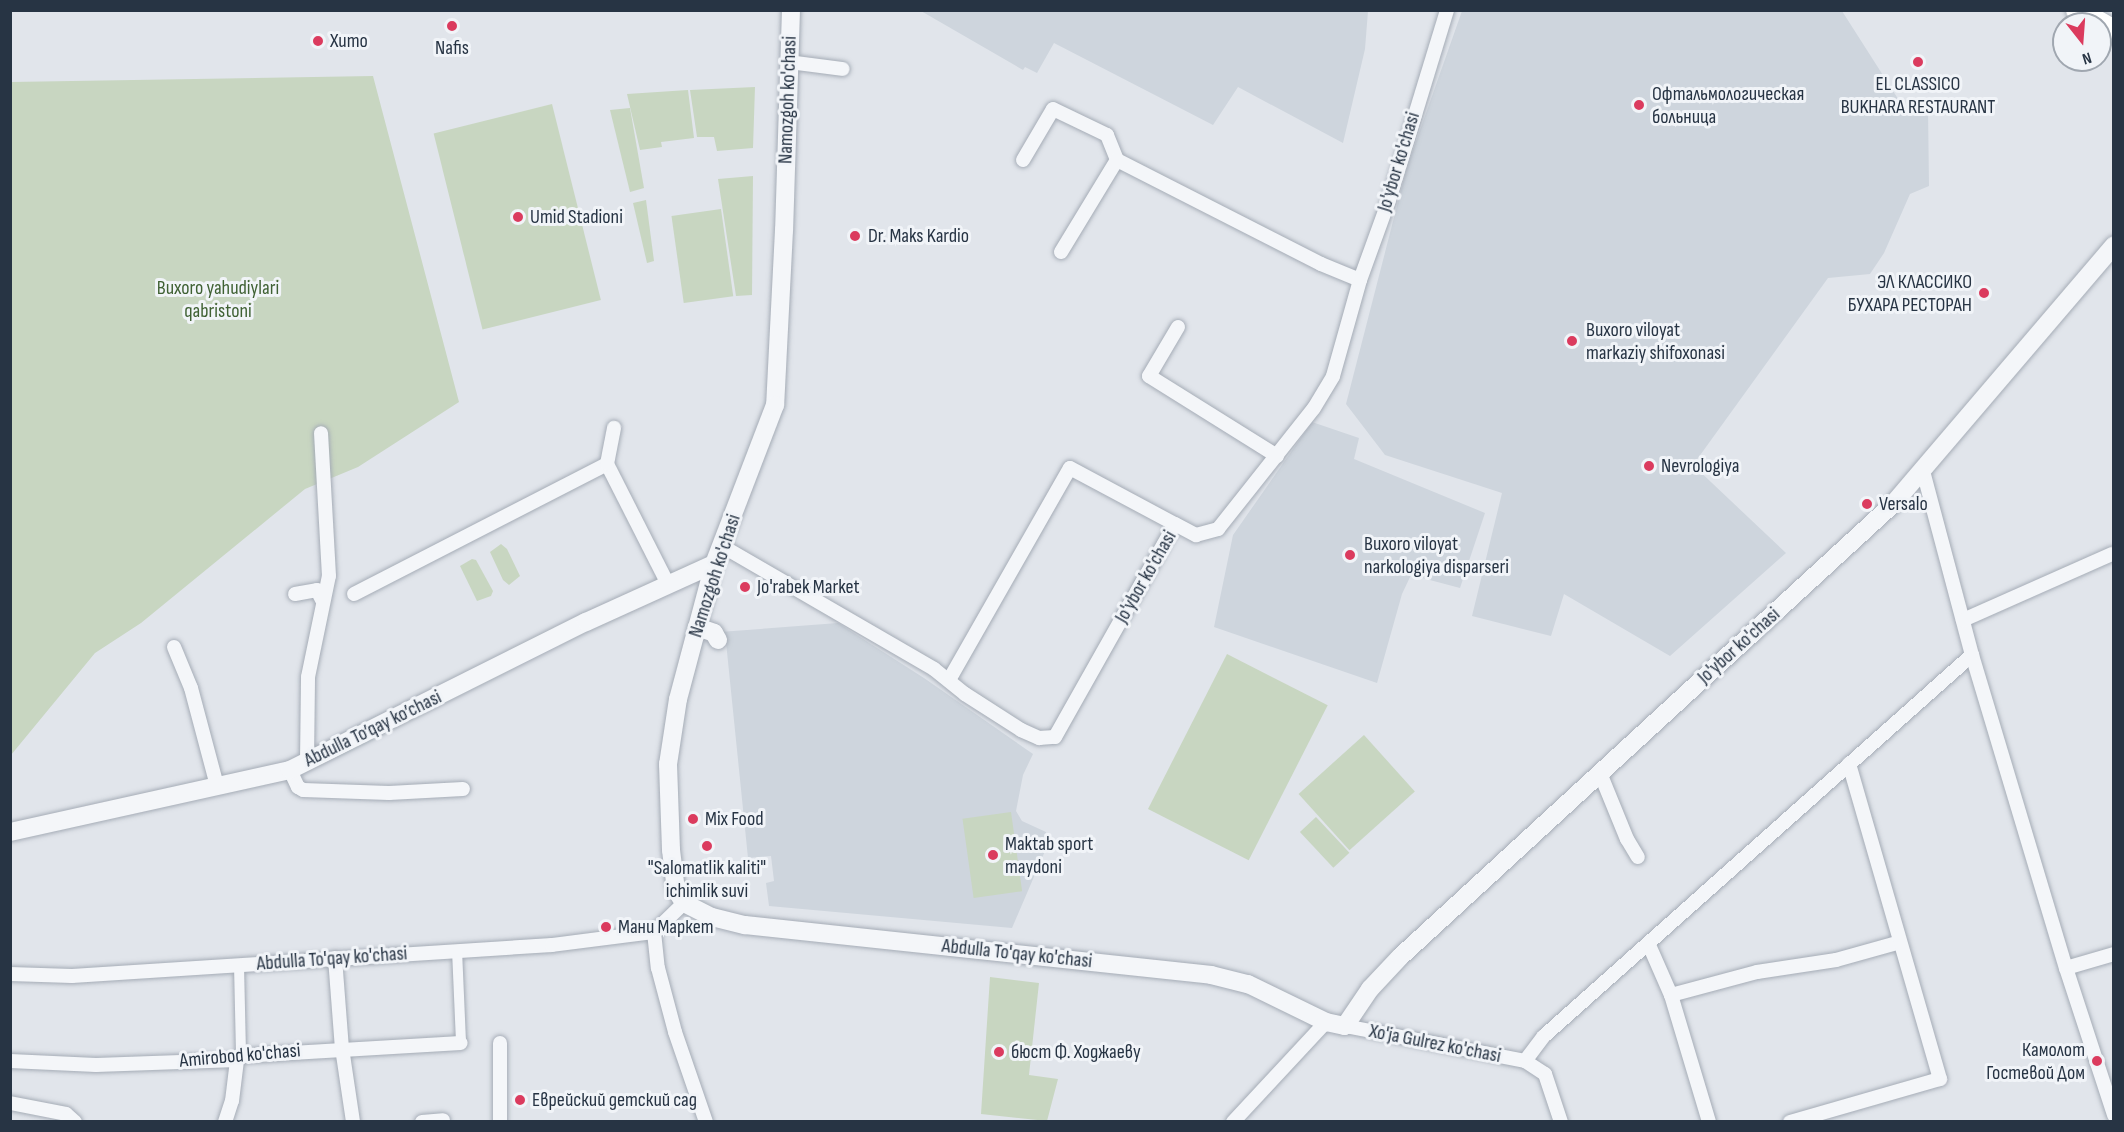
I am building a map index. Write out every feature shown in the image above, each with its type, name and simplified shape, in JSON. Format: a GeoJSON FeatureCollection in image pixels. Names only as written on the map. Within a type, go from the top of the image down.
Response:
{"type":"FeatureCollection","features":[{"type":"Feature","properties":{"kind":"main road"},"geometry":{"type":"LineString","coordinates":[[2077,10],[2114,31]]}},
{"type":"Feature","properties":{"kind":"street","name":"Namozgoh ko'chasi"},"geometry":{"type":"LineString","coordinates":[[684,903],[676,890],[672,873],[668,764],[678,699],[714,564],[769,424],[778,384],[791,10]]}},
{"type":"Feature","properties":{"kind":"street","name":"Jo'ybor ko'chasi"},"geometry":{"type":"LineString","coordinates":[[722,546],[949,680],[966,694],[1021,729],[1039,738],[1055,737],[1175,524],[1196,535],[1218,529],[1314,408],[1333,376],[1360,280],[1389,200],[1447,10]]}},
{"type":"Feature","properties":{"kind":"street"},"geometry":{"type":"LineString","coordinates":[[789,62],[843,69]]}},
{"type":"Feature","properties":{"kind":"street"},"geometry":{"type":"LineString","coordinates":[[1023,160],[1053,109],[1107,135],[1116,160],[1321,264],[1360,280]]}},
{"type":"Feature","properties":{"kind":"street"},"geometry":{"type":"LineString","coordinates":[[1061,252],[1116,160]]}},
{"type":"Feature","properties":{"kind":"street","name":"Jo'ybor ko'chasi"},"geometry":{"type":"LineString","coordinates":[[1345,1026],[1370,990],[1400,957],[1861,535],[1923,471],[2114,245]]}},
{"type":"Feature","properties":{"kind":"street"},"geometry":{"type":"LineString","coordinates":[[1178,327],[1149,376],[1277,456]]}},
{"type":"Feature","properties":{"kind":"street"},"geometry":{"type":"LineString","coordinates":[[614,428],[607,464],[668,584]]}},
{"type":"Feature","properties":{"kind":"street"},"geometry":{"type":"LineString","coordinates":[[307,762],[308,677],[329,572],[321,433]]}},
{"type":"Feature","properties":{"kind":"street"},"geometry":{"type":"LineString","coordinates":[[354,594],[607,464]]}},
{"type":"Feature","properties":{"kind":"street"},"geometry":{"type":"LineString","coordinates":[[949,680],[1070,468],[1175,524]]}},
{"type":"Feature","properties":{"kind":"street"},"geometry":{"type":"LineString","coordinates":[[1923,471],[1972,655],[2066,968],[2114,1115]]}},
{"type":"Feature","properties":{"kind":"street"},"geometry":{"type":"LineString","coordinates":[[1963,620],[2112,554]]}},
{"type":"Feature","properties":{"kind":"street","name":"Abdulla To’qay ko’chasi"},"geometry":{"type":"LineString","coordinates":[[10,832],[290,770],[668,584],[714,564]]}},
{"type":"Feature","properties":{"kind":"street"},"geometry":{"type":"LineString","coordinates":[[295,594],[317,590],[322,602]]}},
{"type":"Feature","properties":{"kind":"street"},"geometry":{"type":"LineString","coordinates":[[697,627],[714,633],[717,640]]}},
{"type":"Feature","properties":{"kind":"street"},"geometry":{"type":"LineString","coordinates":[[174,647],[191,688],[217,786]]}},
{"type":"Feature","properties":{"kind":"street"},"geometry":{"type":"LineString","coordinates":[[1561,1122],[1545,1074],[1526,1061],[1544,1036],[1649,945],[1972,655]]}},
{"type":"Feature","properties":{"kind":"street"},"geometry":{"type":"LineString","coordinates":[[1790,1122],[1940,1079],[1849,764]]}},
{"type":"Feature","properties":{"kind":"street"},"geometry":{"type":"LineString","coordinates":[[290,770],[298,787],[303,790],[389,793],[463,789]]}},
{"type":"Feature","properties":{"kind":"street"},"geometry":{"type":"LineString","coordinates":[[1600,773],[1627,839],[1638,857]]}},
{"type":"Feature","properties":{"kind":"street"},"geometry":{"type":"LineString","coordinates":[[684,903],[654,932],[658,968],[675,1032],[706,1122]]}},
{"type":"Feature","properties":{"kind":"street","name":"Abdulla To'qay ko'chasi"},"geometry":{"type":"LineString","coordinates":[[684,903],[712,917],[746,925],[1211,975],[1248,984],[1326,1022],[1345,1026]]}},
{"type":"Feature","properties":{"kind":"street","name":"Abdulla To'qay ko'chasi"},"geometry":{"type":"LineString","coordinates":[[10,974],[72,976],[552,945],[654,932]]}},
{"type":"Feature","properties":{"kind":"street"},"geometry":{"type":"LineString","coordinates":[[1671,995],[1756,972],[1836,960],[1900,942]]}},
{"type":"Feature","properties":{"kind":"street"},"geometry":{"type":"LineString","coordinates":[[1649,945],[1671,995],[1709,1122]]}},
{"type":"Feature","properties":{"kind":"street"},"geometry":{"type":"LineString","coordinates":[[457,950],[461,1043]]}},
{"type":"Feature","properties":{"kind":"street"},"geometry":{"type":"LineString","coordinates":[[2066,968],[2114,954]]}},
{"type":"Feature","properties":{"kind":"street"},"geometry":{"type":"LineString","coordinates":[[335,958],[342,1048],[353,1122]]}},
{"type":"Feature","properties":{"kind":"street"},"geometry":{"type":"LineString","coordinates":[[225,1122],[232,1101],[239,1058],[239,965]]}},
{"type":"Feature","properties":{"kind":"street"},"geometry":{"type":"LineString","coordinates":[[1233,1122],[1326,1022]]}},
{"type":"Feature","properties":{"kind":"street","name":"Xo'ja Gulrez ko'chasi"},"geometry":{"type":"LineString","coordinates":[[1345,1026],[1526,1061]]}},
{"type":"Feature","properties":{"kind":"street","name":"Amirobod ko'chasi"},"geometry":{"type":"LineString","coordinates":[[15,1061],[96,1065],[239,1058],[342,1048],[461,1043]]}},
{"type":"Feature","properties":{"kind":"street"},"geometry":{"type":"LineString","coordinates":[[500,1043],[500,1122]]}},
{"type":"Feature","properties":{"kind":"street"},"geometry":{"type":"LineString","coordinates":[[10,1103],[66,1114],[75,1122]]}},
{"type":"Feature","properties":{"kind":"street"},"geometry":{"type":"LineString","coordinates":[[422,1122],[443,1120]]}},
{"type":"Feature","properties":{"kind":"shaded area"},"geometry":{"type":"Polygon","coordinates":[[[921,11],[1368,11],[1365,49],[1343,143],[1238,87],[1213,125],[1054,43],[1037,73],[1025,67],[1023,70],[921,11]]]}},
{"type":"Feature","properties":{"kind":"shaded area","name":"Buxoro viloyat markaziy shifoxonasi"},"geometry":{"type":"Polygon","coordinates":[[[1462,11],[1842,11],[1902,105],[1928,109],[1929,186],[1910,194],[1884,253],[1870,274],[1828,278],[1693,465],[1786,553],[1670,656],[1564,594],[1551,636],[1472,616],[1502,493],[1385,455],[1346,404],[1407,167],[1462,11]]]}},
{"type":"Feature","properties":{"kind":"shaded area","name":"Buxoro viloyat narkologiya disparseri"},"geometry":{"type":"Polygon","coordinates":[[[1312,422],[1359,438],[1354,459],[1485,513],[1460,588],[1411,575],[1402,594],[1377,683],[1214,627],[1233,535],[1312,422]]]}},
{"type":"Feature","properties":{"kind":"shaded area"},"geometry":{"type":"Polygon","coordinates":[[[838,623],[924,678],[1033,754],[1023,775],[1016,811],[1022,821],[1046,832],[1048,844],[1012,928],[769,906],[766,883],[774,881],[771,856],[748,858],[726,642],[720,632],[838,623]]]}},
{"type":"Feature","properties":{"kind":"green space","name":"Buxoro yahudiylari qabristoni"},"geometry":{"type":"Polygon","coordinates":[[[373,76],[459,402],[358,467],[305,489],[141,623],[95,653],[11,755],[11,82],[373,76]]]}},
{"type":"Feature","properties":{"kind":"green space"},"geometry":{"type":"Polygon","coordinates":[[[755,87],[753,148],[717,151],[714,137],[697,137],[690,90],[755,87]]]}},
{"type":"Feature","properties":{"kind":"green space"},"geometry":{"type":"Polygon","coordinates":[[[688,90],[694,138],[661,142],[662,147],[640,150],[627,94],[688,90]]]}},
{"type":"Feature","properties":{"kind":"green space","name":"Umid Stadioni"},"geometry":{"type":"Polygon","coordinates":[[[552,104],[601,300],[482,330],[434,134],[552,104]]]}},
{"type":"Feature","properties":{"kind":"green space"},"geometry":{"type":"Polygon","coordinates":[[[630,108],[644,188],[630,192],[610,110],[630,108]]]}},
{"type":"Feature","properties":{"kind":"green space"},"geometry":{"type":"Polygon","coordinates":[[[753,176],[752,295],[736,296],[718,179],[753,176]]]}},
{"type":"Feature","properties":{"kind":"green space"},"geometry":{"type":"Polygon","coordinates":[[[646,200],[654,261],[647,263],[633,203],[646,200]]]}},
{"type":"Feature","properties":{"kind":"green space"},"geometry":{"type":"Polygon","coordinates":[[[721,209],[733,296],[684,303],[671,216],[721,209]]]}},
{"type":"Feature","properties":{"kind":"green space"},"geometry":{"type":"Polygon","coordinates":[[[501,544],[507,549],[520,576],[509,585],[503,580],[490,552],[501,544]]]}},
{"type":"Feature","properties":{"kind":"green space"},"geometry":{"type":"Polygon","coordinates":[[[472,559],[476,560],[493,591],[491,596],[477,601],[460,566],[472,559]]]}},
{"type":"Feature","properties":{"kind":"green space"},"geometry":{"type":"Polygon","coordinates":[[[1227,654],[1328,705],[1249,860],[1148,809],[1227,654]]]}},
{"type":"Feature","properties":{"kind":"green space"},"geometry":{"type":"Polygon","coordinates":[[[1364,735],[1415,791],[1349,850],[1299,794],[1364,735]]]}},
{"type":"Feature","properties":{"kind":"green space","name":"Maktab sport maydoni"},"geometry":{"type":"Polygon","coordinates":[[[1011,812],[1022,891],[974,898],[962,819],[1011,812]]]}},
{"type":"Feature","properties":{"kind":"green space"},"geometry":{"type":"Polygon","coordinates":[[[1316,817],[1349,853],[1333,868],[1300,832],[1316,817]]]}},
{"type":"Feature","properties":{"kind":"green space"},"geometry":{"type":"Polygon","coordinates":[[[990,977],[1039,983],[1029,1075],[1058,1079],[1047,1121],[981,1114],[990,977]]]}},
{"type":"Feature","properties":{"kind":"place","name":"Nafis"},"geometry":{"type":"Point","coordinates":[452,26]}},
{"type":"Feature","properties":{"kind":"place","name":"Xumo"},"geometry":{"type":"Point","coordinates":[318,41]}},
{"type":"Feature","properties":{"kind":"place","name":"EL CLASSICO BUKHARA RESTAURANT"},"geometry":{"type":"Point","coordinates":[1918,62]}},
{"type":"Feature","properties":{"kind":"place","name":"Офтальмологическая больница"},"geometry":{"type":"Point","coordinates":[1639,105]}},
{"type":"Feature","properties":{"kind":"place","name":"Umid Stadioni"},"geometry":{"type":"Point","coordinates":[518,217]}},
{"type":"Feature","properties":{"kind":"place","name":"Dr. Maks Kardio"},"geometry":{"type":"Point","coordinates":[855,236]}},
{"type":"Feature","properties":{"kind":"place","name":"ЭЛ КЛАССИКО БУХАРА РЕСТОРАН"},"geometry":{"type":"Point","coordinates":[1984,293]}},
{"type":"Feature","properties":{"kind":"place","name":"Buxoro viloyat markaziy shifoxonasi"},"geometry":{"type":"Point","coordinates":[1572,341]}},
{"type":"Feature","properties":{"kind":"place","name":"Nevrologiya"},"geometry":{"type":"Point","coordinates":[1649,466]}},
{"type":"Feature","properties":{"kind":"place","name":"Versalo"},"geometry":{"type":"Point","coordinates":[1867,504]}},
{"type":"Feature","properties":{"kind":"place","name":"Buxoro viloyat narkologiya disparseri"},"geometry":{"type":"Point","coordinates":[1350,555]}},
{"type":"Feature","properties":{"kind":"place","name":"Jo'rabek Market"},"geometry":{"type":"Point","coordinates":[745,587]}},
{"type":"Feature","properties":{"kind":"place","name":"Mix Food"},"geometry":{"type":"Point","coordinates":[693,819]}},
{"type":"Feature","properties":{"kind":"place","name":"\"Salomatlik kaliti\" ichimlik suvi"},"geometry":{"type":"Point","coordinates":[707,846]}},
{"type":"Feature","properties":{"kind":"place","name":"Maktab sport maydoni"},"geometry":{"type":"Point","coordinates":[993,855]}},
{"type":"Feature","properties":{"kind":"place","name":"Мани Маркет"},"geometry":{"type":"Point","coordinates":[606,927]}},
{"type":"Feature","properties":{"kind":"place","name":"бюст Ф. Ходжаеву"},"geometry":{"type":"Point","coordinates":[999,1052]}},
{"type":"Feature","properties":{"kind":"place","name":"Камолот Гостевой Дом"},"geometry":{"type":"Point","coordinates":[2097,1061]}},
{"type":"Feature","properties":{"kind":"place","name":"Еврейский детский сад"},"geometry":{"type":"Point","coordinates":[520,1100]}}]}
